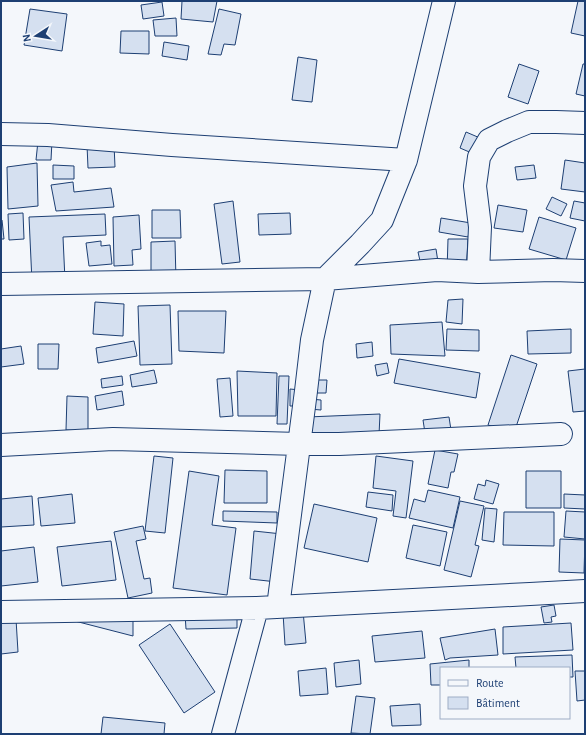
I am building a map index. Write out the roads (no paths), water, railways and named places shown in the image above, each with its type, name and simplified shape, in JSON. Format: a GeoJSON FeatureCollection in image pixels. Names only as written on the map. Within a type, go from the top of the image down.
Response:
{"type":"FeatureCollection","features":[{"type":"Feature","properties":{"kind":"street"},"geometry":{"type":"LineString","coordinates":[[223,734],[267,607],[300,444],[312,340],[325,279],[382,220],[406,160],[444,1]]}},
{"type":"Feature","properties":{"kind":"street"},"geometry":{"type":"LineString","coordinates":[[478,272],[480,227],[476,186],[479,157],[489,140],[507,130],[529,122],[585,123]]}},
{"type":"Feature","properties":{"kind":"street"},"geometry":{"type":"LineString","coordinates":[[1,134],[48,135],[172,145],[406,160]]}},
{"type":"Feature","properties":{"kind":"street"},"geometry":{"type":"LineString","coordinates":[[1,284],[325,279],[437,270],[478,272],[552,270],[585,271]]}},
{"type":"Feature","properties":{"kind":"street"},"geometry":{"type":"LineString","coordinates":[[1,445],[113,439],[347,444],[561,434]]}},
{"type":"Feature","properties":{"kind":"street"},"geometry":{"type":"LineString","coordinates":[[1,612],[267,607],[585,591]]}}]}
